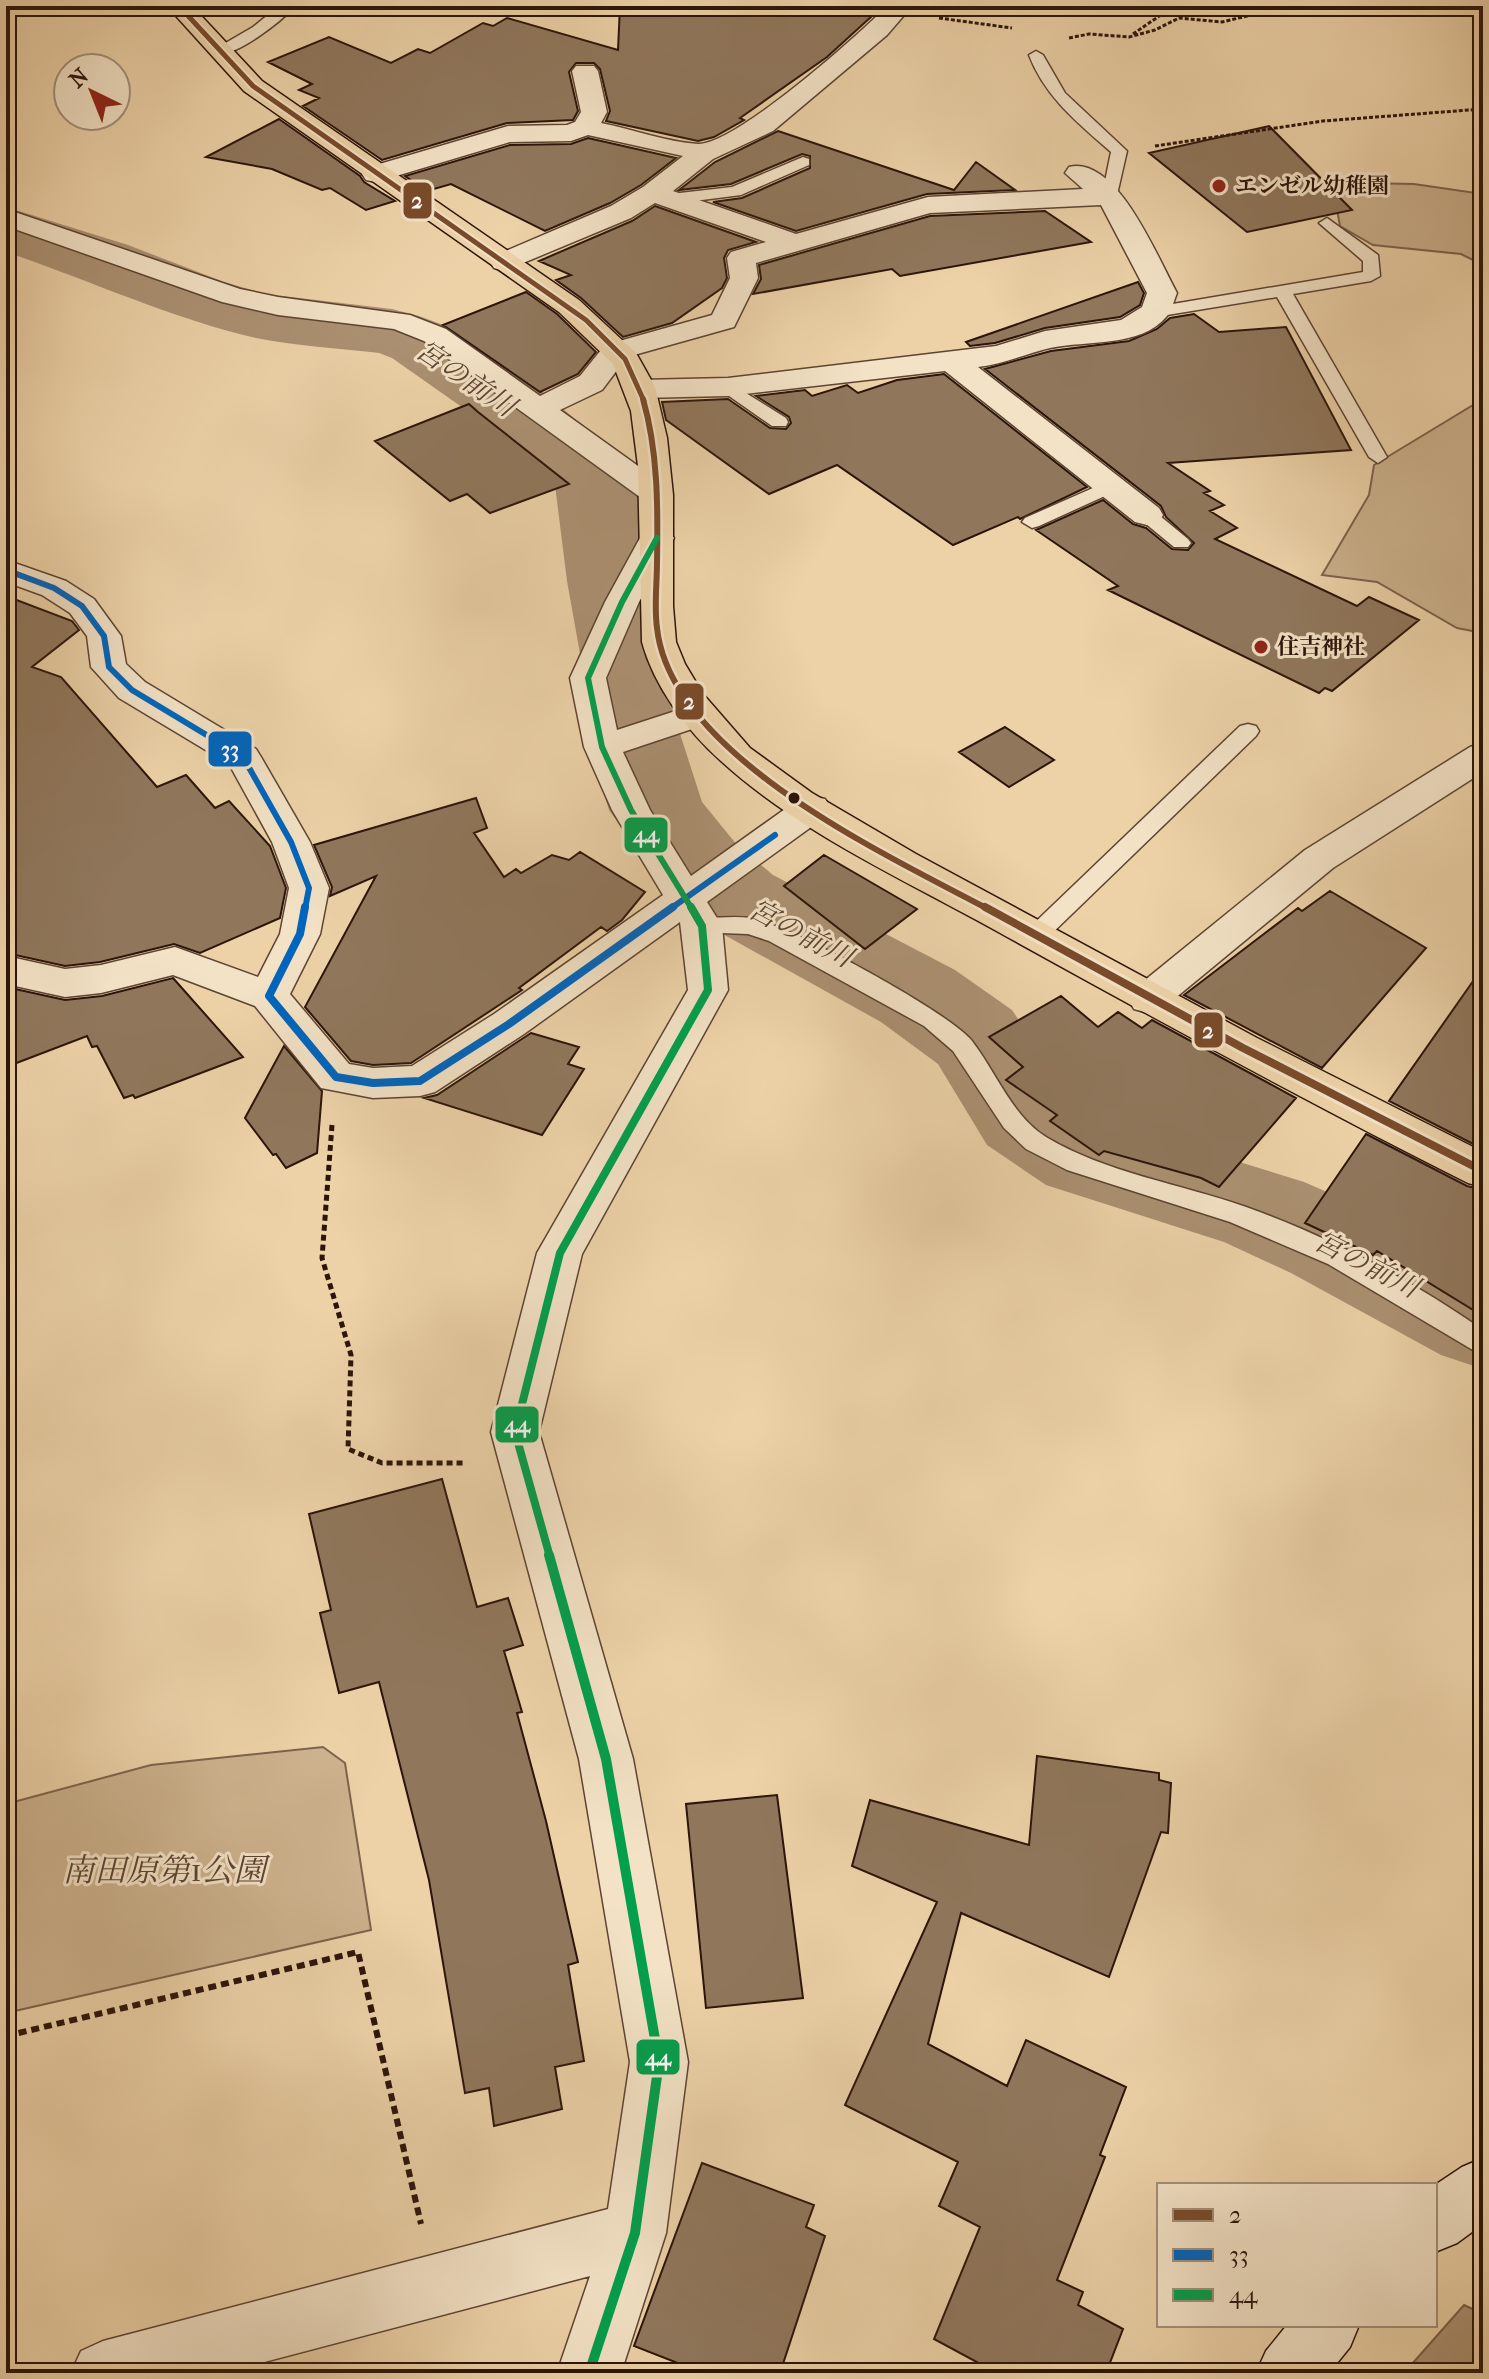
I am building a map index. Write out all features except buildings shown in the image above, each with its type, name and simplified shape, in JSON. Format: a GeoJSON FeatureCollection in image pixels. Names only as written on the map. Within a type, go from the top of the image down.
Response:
{"type":"FeatureCollection","features":[{"type":"Feature","properties":{"kind":"highway"},"geometry":{"type":"LineString","coordinates":[[179,6],[253,86],[569,306],[631,367],[640,389],[655,493],[656,625],[666,662],[700,714],[736,755],[812,808],[1148,999],[1368,1115],[1483,1171]]}},
{"type":"Feature","properties":{"kind":"street"},"geometry":{"type":"LineString","coordinates":[[504,262],[662,196],[704,153],[764,125],[897,10]]}},
{"type":"Feature","properties":{"kind":"street"},"geometry":{"type":"LineString","coordinates":[[585,71],[594,112],[585,127]]}},
{"type":"Feature","properties":{"kind":"street"},"geometry":{"type":"LineString","coordinates":[[376,174],[508,134],[571,133],[585,127],[704,153]]}},
{"type":"Feature","properties":{"kind":"street"},"geometry":{"type":"LineString","coordinates":[[640,389],[728,387],[1000,355],[1045,340],[1129,328],[1155,312],[1162,293],[1110,196],[1079,173]]}},
{"type":"Feature","properties":{"kind":"street"},"geometry":{"type":"LineString","coordinates":[[662,196],[795,243]]}},
{"type":"Feature","properties":{"kind":"street"},"geometry":{"type":"LineString","coordinates":[[538,408],[572,395],[591,383],[616,351],[724,321],[744,278],[741,258],[928,205],[1110,196]]}},
{"type":"Feature","properties":{"kind":"street"},"geometry":{"type":"LineString","coordinates":[[6,217],[232,296],[278,306],[400,321],[435,335],[655,493]]}},
{"type":"Feature","properties":{"kind":"street"},"geometry":{"type":"LineString","coordinates":[[950,360],[1147,515]]}},
{"type":"Feature","properties":{"kind":"street"},"geometry":{"type":"LineString","coordinates":[[589,2373],[635,2233],[659,2062],[606,1759],[515,1432],[560,1253],[708,990],[693,912],[631,810],[602,747],[588,678],[622,602],[657,538]]}},
{"type":"Feature","properties":{"kind":"street"},"geometry":{"type":"LineString","coordinates":[[6,570],[54,588],[82,606],[104,636],[109,667],[132,690],[243,757],[291,842],[309,888],[300,934],[269,996]]}},
{"type":"Feature","properties":{"kind":"street"},"geometry":{"type":"LineString","coordinates":[[602,747],[700,714]]}},
{"type":"Feature","properties":{"kind":"street"},"geometry":{"type":"LineString","coordinates":[[1148,999],[1319,859],[1483,755]]}},
{"type":"Feature","properties":{"kind":"street"},"geometry":{"type":"LineString","coordinates":[[6,970],[65,983],[101,979],[175,961],[269,996],[336,1077],[373,1083],[420,1081],[693,912],[812,808]]}},
{"type":"Feature","properties":{"kind":"street"},"geometry":{"type":"LineString","coordinates":[[1437,2220],[1483,2188]]}},
{"type":"Feature","properties":{"kind":"street"},"geometry":{"type":"LineString","coordinates":[[103,2373],[635,2233]]}},
{"type":"Feature","properties":{"kind":"street"},"geometry":{"type":"LineString","coordinates":[[1288,2373],[1326,2327]]}},
{"type":"Feature","properties":{"kind":"lane"},"geometry":{"type":"LineString","coordinates":[[222,51],[258,30],[288,6]]}},
{"type":"Feature","properties":{"kind":"lane"},"geometry":{"type":"LineString","coordinates":[[1036,54],[1042,76],[1058,96],[1119,151],[1110,196]]}},
{"type":"Feature","properties":{"kind":"lane"},"geometry":{"type":"LineString","coordinates":[[662,196],[735,192],[803,162]]}},
{"type":"Feature","properties":{"kind":"lane"},"geometry":{"type":"LineString","coordinates":[[1155,312],[1371,276],[1372,259],[1327,223]]}},
{"type":"Feature","properties":{"kind":"lane"},"geometry":{"type":"LineString","coordinates":[[1283,292],[1378,457]]}},
{"type":"Feature","properties":{"kind":"lane"},"geometry":{"type":"LineString","coordinates":[[728,387],[779,422]]}},
{"type":"Feature","properties":{"kind":"lane"},"geometry":{"type":"LineString","coordinates":[[1032,522],[1111,486]]}},
{"type":"Feature","properties":{"kind":"lane"},"geometry":{"type":"LineString","coordinates":[[1147,515],[1181,543]]}},
{"type":"Feature","properties":{"kind":"lane"},"geometry":{"type":"LineString","coordinates":[[1035,936],[1248,731]]}},
{"type":"Feature","properties":{"kind":"lane"},"geometry":{"type":"LineString","coordinates":[[693,912],[777,935],[933,1020],[962,1045],[1013,1121],[1035,1142],[1076,1163],[1239,1215],[1337,1257],[1439,1314],[1483,1345]]}},
{"type":"Feature","properties":{"kind":"path"},"geometry":{"type":"LineString","coordinates":[[1129,37],[1174,6]]}},
{"type":"Feature","properties":{"kind":"path"},"geometry":{"type":"LineString","coordinates":[[897,10],[983,22],[1023,32],[1036,54],[1079,34],[1129,37],[1155,30],[1179,18],[1222,22],[1268,11],[1332,6]]}},
{"type":"Feature","properties":{"kind":"path"},"geometry":{"type":"LineString","coordinates":[[1119,151],[1323,121],[1483,109]]}},
{"type":"Feature","properties":{"kind":"path"},"geometry":{"type":"LineString","coordinates":[[336,1077],[322,1258],[351,1355],[348,1449],[382,1463],[523,1463]]}},
{"type":"Feature","properties":{"kind":"path"},"geometry":{"type":"LineString","coordinates":[[6,2036],[358,1952],[423,2233]]}},
{"type":"Feature","properties":{"kind":"green space"},"geometry":{"type":"Polygon","coordinates":[[[1361,183],[1414,184],[1483,194],[1483,265],[1461,254],[1373,245],[1340,226],[1333,188],[1361,183]]]}},
{"type":"Feature","properties":{"kind":"green space"},"geometry":{"type":"Polygon","coordinates":[[[1483,399],[1483,633],[1457,628],[1377,582],[1322,575],[1369,495],[1374,465],[1483,399]]]}},
{"type":"Feature","properties":{"kind":"green space","name":"南田原第1公園"},"geometry":{"type":"Polygon","coordinates":[[[323,1747],[345,1763],[371,1930],[6,2013],[6,1804],[151,1765],[323,1747]]]}},
{"type":"Feature","properties":{"kind":"shaded area"},"geometry":{"type":"Polygon","coordinates":[[[1464,2305],[1483,2314],[1483,2373],[1404,2373],[1464,2305]]]}},
{"type":"Feature","properties":{"kind":"waterway","name":"宮の前川"},"geometry":{"type":"LineString","coordinates":[[6,228],[102,260],[198,298],[260,316],[392,332],[419,342],[504,400],[595,477],[610,581],[629,676],[627,712],[657,810],[702,868],[738,899],[918,996],[975,1037],[1026,1117],[1085,1156],[1264,1212],[1331,1242],[1483,1322]]}},
{"type":"Feature","properties":{"kind":"transit line","name":"2"},"geometry":{"type":"LineString","coordinates":[[179,6],[253,86],[569,306],[625,359],[640,387],[651,438],[656,495],[657,630],[662,653],[689,701],[737,756],[799,802],[903,863],[1243,1048],[1483,1171]]}},
{"type":"Feature","properties":{"kind":"transit line","name":"44"},"geometry":{"type":"LineString","coordinates":[[589,2373],[635,2233],[659,2062],[606,1759],[515,1432],[560,1253],[708,990],[702,926],[631,810],[602,747],[588,678],[622,602],[657,538]]}},
{"type":"Feature","properties":{"kind":"transit line","name":"33"},"geometry":{"type":"LineString","coordinates":[[6,570],[54,588],[82,606],[104,636],[109,667],[132,690],[243,757],[291,842],[309,888],[300,934],[269,996],[336,1077],[373,1083],[420,1081],[509,1024],[775,835]]}},
{"type":"Feature","properties":{"kind":"place","name":"エンゼル幼稚園"},"geometry":{"type":"Point","coordinates":[1219,186]}},
{"type":"Feature","properties":{"kind":"place","name":"住吉神社"},"geometry":{"type":"Point","coordinates":[1261,647]}}]}
